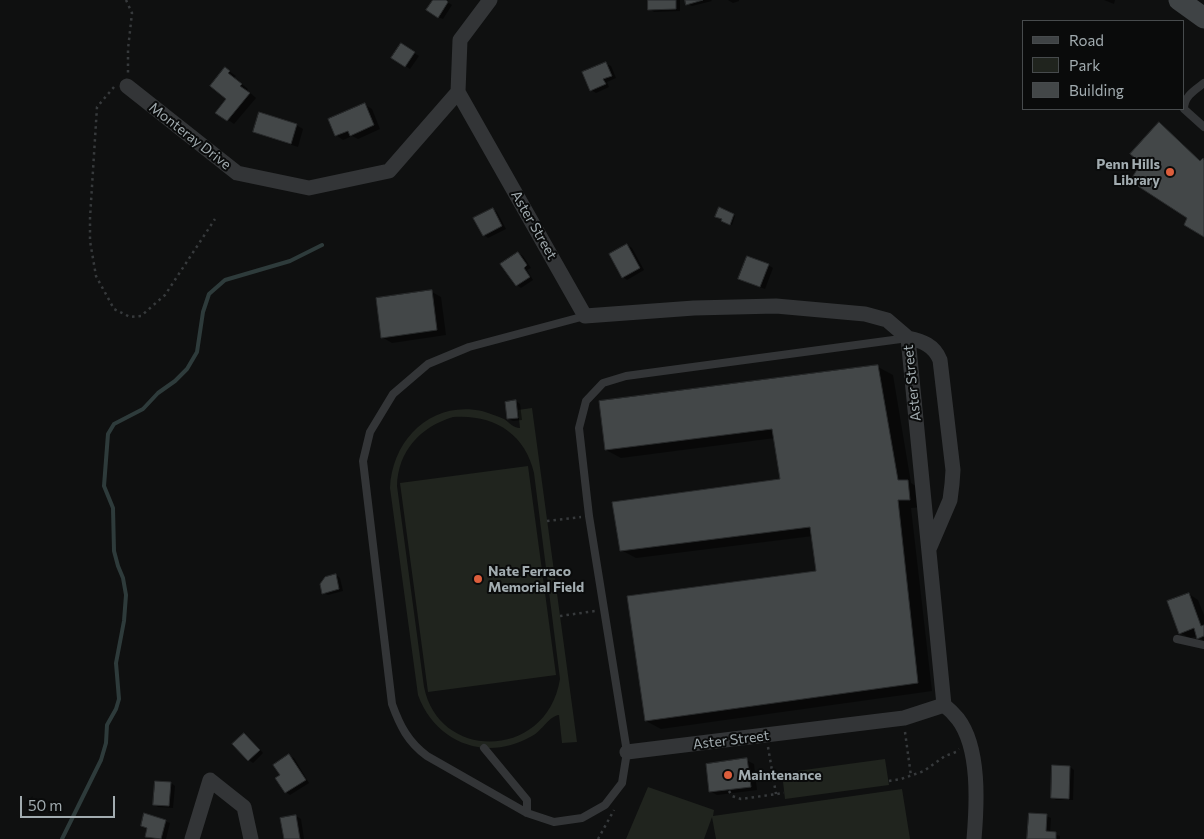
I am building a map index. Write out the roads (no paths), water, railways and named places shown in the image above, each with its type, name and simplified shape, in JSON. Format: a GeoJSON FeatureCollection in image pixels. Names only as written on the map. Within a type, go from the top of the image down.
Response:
{"type":"FeatureCollection","features":[{"type":"Feature","properties":{"kind":"main road"},"geometry":{"type":"LineString","coordinates":[[1179,0],[1204,18]]}},
{"type":"Feature","properties":{"kind":"street"},"geometry":{"type":"LineString","coordinates":[[458,92],[460,40],[490,0]]}},
{"type":"Feature","properties":{"kind":"street","name":"Monteray Drive"},"geometry":{"type":"LineString","coordinates":[[127,86],[237,173],[309,188],[389,170],[458,92]]}},
{"type":"Feature","properties":{"kind":"street","name":"Aster Street"},"geometry":{"type":"LineString","coordinates":[[458,92],[585,316],[694,308],[776,306],[865,314],[887,320],[908,338],[944,705],[904,718],[627,752]]}},
{"type":"Feature","properties":{"kind":"street"},"geometry":{"type":"LineString","coordinates":[[908,338],[930,346],[937,352],[940,360],[953,470],[950,500],[929,549]]}},
{"type":"Feature","properties":{"kind":"street"},"geometry":{"type":"LineString","coordinates":[[944,705],[958,720],[974,756],[976,813],[974,839]]}},
{"type":"Feature","properties":{"kind":"street"},"geometry":{"type":"LineString","coordinates":[[192,839],[210,780],[244,808],[251,839]]}},
{"type":"Feature","properties":{"kind":"lane"},"geometry":{"type":"LineString","coordinates":[[1204,83],[1188,95],[1184,102],[1184,109],[1204,127]]}},
{"type":"Feature","properties":{"kind":"lane"},"geometry":{"type":"LineString","coordinates":[[585,316],[469,347],[428,364],[393,394],[370,432],[363,461],[392,704],[401,729],[417,749],[427,756],[527,813],[554,822],[582,818],[605,804],[622,783],[627,752],[590,516],[579,428],[586,401],[603,384],[626,376],[908,338]]}},
{"type":"Feature","properties":{"kind":"lane"},"geometry":{"type":"LineString","coordinates":[[1177,639],[1204,645]]}},
{"type":"Feature","properties":{"kind":"lane"},"geometry":{"type":"LineString","coordinates":[[484,748],[527,800],[527,813]]}},
{"type":"Feature","properties":{"kind":"waterway"},"geometry":{"type":"LineString","coordinates":[[62,839],[101,760],[106,743],[107,725],[119,699],[116,663],[124,621],[126,595],[123,578],[114,551],[113,508],[104,486],[108,434],[114,424],[143,409],[158,393],[175,381],[187,369],[197,352],[203,312],[209,294],[225,280],[290,261],[322,245]]}},
{"type":"Feature","properties":{"kind":"place","name":"Penn Hills Library"},"geometry":{"type":"Point","coordinates":[1170,172]}},
{"type":"Feature","properties":{"kind":"place","name":"Nate Ferraco Memorial Field"},"geometry":{"type":"Point","coordinates":[478,579]}},
{"type":"Feature","properties":{"kind":"place","name":"Maintenance"},"geometry":{"type":"Point","coordinates":[728,775]}}]}
